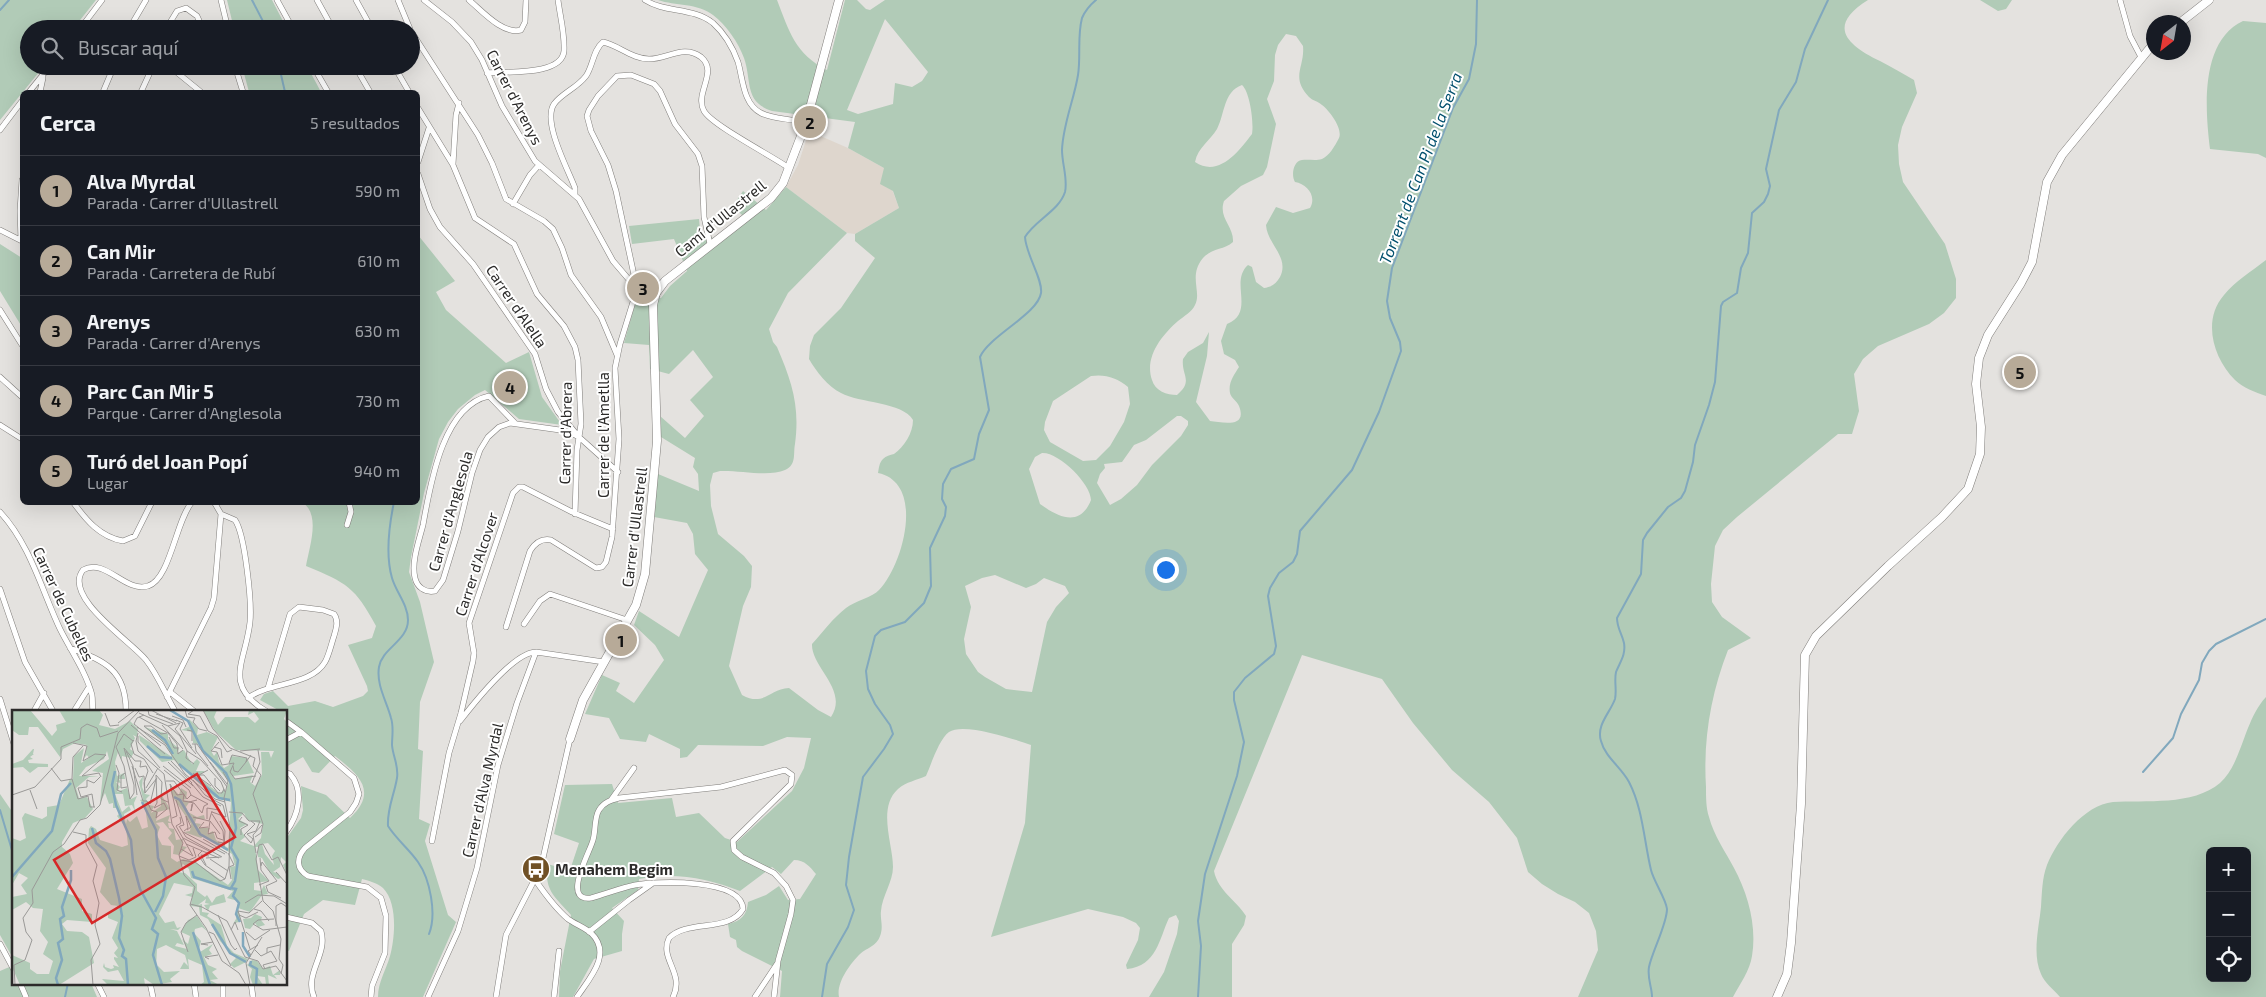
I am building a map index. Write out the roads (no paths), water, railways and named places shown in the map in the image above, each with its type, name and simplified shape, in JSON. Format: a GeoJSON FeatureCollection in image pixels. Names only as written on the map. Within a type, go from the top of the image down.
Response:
{"type":"FeatureCollection","features":[{"type":"Feature","properties":{"kind":"street"},"geometry":{"type":"LineString","coordinates":[[87,20],[102,0]]}},
{"type":"Feature","properties":{"kind":"street"},"geometry":{"type":"LineString","coordinates":[[134,20],[146,0]]}},
{"type":"Feature","properties":{"kind":"street"},"geometry":{"type":"LineString","coordinates":[[222,0],[226,20]]}},
{"type":"Feature","properties":{"kind":"street"},"geometry":{"type":"LineString","coordinates":[[277,0],[288,20]]}},
{"type":"Feature","properties":{"kind":"street"},"geometry":{"type":"LineString","coordinates":[[317,0],[329,20]]}},
{"type":"Feature","properties":{"kind":"street"},"geometry":{"type":"LineString","coordinates":[[356,0],[367,20]]}},
{"type":"Feature","properties":{"kind":"street"},"geometry":{"type":"LineString","coordinates":[[398,0],[407,20]]}},
{"type":"Feature","properties":{"kind":"street","name":"Carrer d'Arenys"},"geometry":{"type":"LineString","coordinates":[[424,0],[466,35],[478,53],[508,117],[539,165],[575,194],[587,210],[613,261],[637,289],[654,300]]}},
{"type":"Feature","properties":{"kind":"street"},"geometry":{"type":"LineString","coordinates":[[469,0],[505,29],[516,32],[521,30],[524,25],[526,0]]}},
{"type":"Feature","properties":{"kind":"street"},"geometry":{"type":"LineString","coordinates":[[487,72],[546,69],[558,63],[564,50],[558,0]]}},
{"type":"Feature","properties":{"kind":"street"},"geometry":{"type":"LineString","coordinates":[[644,0],[662,8],[690,13],[709,20],[720,31],[733,50],[748,98],[753,107],[770,116],[806,123]]}},
{"type":"Feature","properties":{"kind":"street","name":"Camí d'Ullastrell"},"geometry":{"type":"LineString","coordinates":[[654,300],[665,281],[771,198],[782,183],[790,168],[806,123],[839,0]]}},
{"type":"Feature","properties":{"kind":"street"},"geometry":{"type":"LineString","coordinates":[[2120,0],[2130,36],[2141,57]]}},
{"type":"Feature","properties":{"kind":"street"},"geometry":{"type":"LineString","coordinates":[[2190,15],[2210,0]]}},
{"type":"Feature","properties":{"kind":"street"},"geometry":{"type":"LineString","coordinates":[[172,20],[177,11],[186,8],[197,16],[199,20]]}},
{"type":"Feature","properties":{"kind":"street"},"geometry":{"type":"LineString","coordinates":[[575,194],[575,188],[552,128],[551,111],[555,103],[585,77],[596,51],[603,42],[646,59],[683,51],[692,52],[700,56],[708,69],[701,101],[707,116],[790,168]]}},
{"type":"Feature","properties":{"kind":"street"},"geometry":{"type":"LineString","coordinates":[[420,44],[486,149],[504,196],[513,204],[538,217],[552,228],[562,248],[571,275],[601,317],[617,356]]}},
{"type":"Feature","properties":{"kind":"street"},"geometry":{"type":"LineString","coordinates":[[1777,997],[1787,974],[1791,942],[1801,804],[1805,655],[1811,643],[1821,631],[1968,489],[1980,454],[1982,427],[1976,384],[1979,358],[1988,335],[2032,262],[2047,182],[2062,155],[2146,52]]}},
{"type":"Feature","properties":{"kind":"street"},"geometry":{"type":"LineString","coordinates":[[31,90],[43,75]]}},
{"type":"Feature","properties":{"kind":"street"},"geometry":{"type":"LineString","coordinates":[[40,90],[43,75]]}},
{"type":"Feature","properties":{"kind":"street"},"geometry":{"type":"LineString","coordinates":[[104,90],[110,75]]}},
{"type":"Feature","properties":{"kind":"street"},"geometry":{"type":"LineString","coordinates":[[142,90],[149,75]]}},
{"type":"Feature","properties":{"kind":"street"},"geometry":{"type":"LineString","coordinates":[[180,75],[198,90]]}},
{"type":"Feature","properties":{"kind":"street"},"geometry":{"type":"LineString","coordinates":[[238,75],[242,90]]}},
{"type":"Feature","properties":{"kind":"street"},"geometry":{"type":"LineString","coordinates":[[318,75],[327,90]]}},
{"type":"Feature","properties":{"kind":"street"},"geometry":{"type":"LineString","coordinates":[[360,75],[369,90]]}},
{"type":"Feature","properties":{"kind":"street"},"geometry":{"type":"LineString","coordinates":[[399,75],[407,90]]}},
{"type":"Feature","properties":{"kind":"street"},"geometry":{"type":"LineString","coordinates":[[637,289],[616,191],[608,165],[591,131],[588,116],[589,110],[598,96],[617,76],[631,75],[654,84],[660,91],[672,119],[698,154],[702,162],[704,217],[710,244]]}},
{"type":"Feature","properties":{"kind":"street"},"geometry":{"type":"LineString","coordinates":[[0,130],[20,104]]}},
{"type":"Feature","properties":{"kind":"street"},"geometry":{"type":"LineString","coordinates":[[453,165],[459,104]]}},
{"type":"Feature","properties":{"kind":"street","name":"Carrer d'Abrera"},"geometry":{"type":"LineString","coordinates":[[420,112],[453,165],[475,218],[514,244],[537,294],[564,326],[575,347],[578,360],[580,406],[575,514]]}},
{"type":"Feature","properties":{"kind":"street"},"geometry":{"type":"LineString","coordinates":[[420,156],[429,128]]}},
{"type":"Feature","properties":{"kind":"street"},"geometry":{"type":"LineString","coordinates":[[513,204],[530,175],[539,165]]}},
{"type":"Feature","properties":{"kind":"street","name":"Carrer d'Alella"},"geometry":{"type":"LineString","coordinates":[[420,180],[430,209],[440,227],[473,264],[530,346],[540,366],[549,397],[558,412],[579,437],[618,472]]}},
{"type":"Feature","properties":{"kind":"street"},"geometry":{"type":"LineString","coordinates":[[0,230],[20,240]]}},
{"type":"Feature","properties":{"kind":"street","name":"Carrer de l'Ametlla"},"geometry":{"type":"LineString","coordinates":[[506,627],[530,551],[536,544],[543,540],[551,540],[586,563],[599,568],[604,565],[608,558],[613,529],[618,472],[615,368],[637,289]]}},
{"type":"Feature","properties":{"kind":"street","name":"Carrer d'Ullastrell"},"geometry":{"type":"LineString","coordinates":[[496,997],[506,935],[536,881],[543,861],[570,739],[583,700],[639,598],[645,574],[657,440],[654,300]]}},
{"type":"Feature","properties":{"kind":"street"},"geometry":{"type":"LineString","coordinates":[[0,310],[20,342]]}},
{"type":"Feature","properties":{"kind":"street"},"geometry":{"type":"LineString","coordinates":[[0,377],[20,395]]}},
{"type":"Feature","properties":{"kind":"street","name":"Carrer d'Anglesola"},"geometry":{"type":"LineString","coordinates":[[489,396],[515,423],[499,428],[484,441],[472,473],[443,580],[435,591],[424,590],[417,583],[414,575],[418,550],[436,464],[452,425],[470,406],[489,396]]}},
{"type":"Feature","properties":{"kind":"street"},"geometry":{"type":"LineString","coordinates":[[515,423],[566,431],[579,437]]}},
{"type":"Feature","properties":{"kind":"street"},"geometry":{"type":"LineString","coordinates":[[0,426],[20,438]]}},
{"type":"Feature","properties":{"kind":"street","name":"Carrer d'Alcover"},"geometry":{"type":"LineString","coordinates":[[432,841],[449,753],[473,661],[474,653],[469,623],[514,492],[519,487],[523,487],[575,514],[613,529]]}},
{"type":"Feature","properties":{"kind":"street","name":"Carrer de Cubelles"},"geometry":{"type":"LineString","coordinates":[[0,505],[2,515],[25,549],[89,687],[93,701],[93,710]]}},
{"type":"Feature","properties":{"kind":"street"},"geometry":{"type":"LineString","coordinates":[[77,505],[100,532],[123,541],[135,536],[150,505]]}},
{"type":"Feature","properties":{"kind":"street"},"geometry":{"type":"LineString","coordinates":[[175,710],[169,694],[144,658],[91,607],[83,594],[80,578],[83,570],[92,566],[135,586],[153,584],[162,570],[190,505]]}},
{"type":"Feature","properties":{"kind":"street"},"geometry":{"type":"LineString","coordinates":[[169,694],[211,608],[214,598],[221,514],[216,505]]}},
{"type":"Feature","properties":{"kind":"street"},"geometry":{"type":"LineString","coordinates":[[347,525],[351,512],[350,505]]}},
{"type":"Feature","properties":{"kind":"street"},"geometry":{"type":"LineString","coordinates":[[221,514],[235,520],[242,536],[250,622],[240,671],[242,686],[248,698],[265,710]]}},
{"type":"Feature","properties":{"kind":"street"},"geometry":{"type":"LineString","coordinates":[[0,590],[25,662],[52,710]]}},
{"type":"Feature","properties":{"kind":"street"},"geometry":{"type":"LineString","coordinates":[[524,624],[540,600],[550,594],[627,620]]}},
{"type":"Feature","properties":{"kind":"street"},"geometry":{"type":"LineString","coordinates":[[248,698],[255,692],[268,688],[306,676],[322,667],[329,653],[335,631],[337,622],[334,614],[323,610],[298,607],[290,614],[268,688]]}},
{"type":"Feature","properties":{"kind":"street"},"geometry":{"type":"LineString","coordinates":[[70,648],[105,665],[118,674],[124,687],[126,710]]}},
{"type":"Feature","properties":{"kind":"street"},"geometry":{"type":"LineString","coordinates":[[458,724],[488,686],[522,656],[536,652],[604,662]]}},
{"type":"Feature","properties":{"kind":"street","name":"Carrer d'Alva Myrdal"},"geometry":{"type":"LineString","coordinates":[[428,997],[458,931],[477,868],[486,818],[502,752],[536,652]]}},
{"type":"Feature","properties":{"kind":"street"},"geometry":{"type":"LineString","coordinates":[[75,710],[89,687]]}},
{"type":"Feature","properties":{"kind":"street"},"geometry":{"type":"LineString","coordinates":[[35,710],[44,693]]}},
{"type":"Feature","properties":{"kind":"street"},"geometry":{"type":"LineString","coordinates":[[169,694],[193,710]]}},
{"type":"Feature","properties":{"kind":"street"},"geometry":{"type":"LineString","coordinates":[[0,699],[12,733]]}},
{"type":"Feature","properties":{"kind":"street"},"geometry":{"type":"LineString","coordinates":[[288,722],[350,775],[359,788],[359,798],[354,808],[342,820],[305,848],[300,854],[298,861],[302,871],[308,876],[367,887],[381,898],[386,916],[385,953],[372,986],[371,997]]}},
{"type":"Feature","properties":{"kind":"street"},"geometry":{"type":"LineString","coordinates":[[288,739],[301,732]]}},
{"type":"Feature","properties":{"kind":"street"},"geometry":{"type":"LineString","coordinates":[[634,768],[611,800],[598,811],[593,841],[579,877],[579,893],[584,898],[591,898],[632,886],[681,881],[725,890],[738,896],[743,905],[741,912],[735,918],[684,930],[669,938],[668,954],[678,980],[674,997]]}},
{"type":"Feature","properties":{"kind":"street"},"geometry":{"type":"LineString","coordinates":[[611,800],[721,788],[778,772],[789,772],[792,775],[792,784],[733,841],[734,850],[742,857],[774,873],[786,886],[793,900],[777,964],[774,997]]}},
{"type":"Feature","properties":{"kind":"street"},"geometry":{"type":"LineString","coordinates":[[288,774],[295,783],[298,804],[295,819],[288,829]]}},
{"type":"Feature","properties":{"kind":"street"},"geometry":{"type":"LineString","coordinates":[[536,881],[565,916],[589,932],[598,944],[600,957],[592,977],[577,997]]}},
{"type":"Feature","properties":{"kind":"street"},"geometry":{"type":"LineString","coordinates":[[589,932],[654,883]]}},
{"type":"Feature","properties":{"kind":"street"},"geometry":{"type":"LineString","coordinates":[[288,918],[312,924],[320,931],[322,947],[310,981],[314,997]]}},
{"type":"Feature","properties":{"kind":"street"},"geometry":{"type":"LineString","coordinates":[[0,944],[12,966]]}},
{"type":"Feature","properties":{"kind":"street"},"geometry":{"type":"LineString","coordinates":[[554,997],[559,951]]}},
{"type":"Feature","properties":{"kind":"street"},"geometry":{"type":"LineString","coordinates":[[756,997],[777,964]]}},
{"type":"Feature","properties":{"kind":"street"},"geometry":{"type":"LineString","coordinates":[[20,984],[26,997]]}},
{"type":"Feature","properties":{"kind":"street"},"geometry":{"type":"LineString","coordinates":[[98,984],[104,997]]}},
{"type":"Feature","properties":{"kind":"street"},"geometry":{"type":"LineString","coordinates":[[150,984],[153,997]]}},
{"type":"Feature","properties":{"kind":"street"},"geometry":{"type":"LineString","coordinates":[[194,984],[196,997]]}},
{"type":"Feature","properties":{"kind":"street"},"geometry":{"type":"LineString","coordinates":[[222,984],[223,997]]}},
{"type":"Feature","properties":{"kind":"street"},"geometry":{"type":"LineString","coordinates":[[251,984],[253,997]]}},
{"type":"Feature","properties":{"kind":"waterway"},"geometry":{"type":"LineString","coordinates":[[0,10],[9,0]]}},
{"type":"Feature","properties":{"kind":"waterway"},"geometry":{"type":"LineString","coordinates":[[252,0],[262,20]]}},
{"type":"Feature","properties":{"kind":"waterway"},"geometry":{"type":"LineString","coordinates":[[822,997],[827,964],[848,927],[854,910],[846,885],[863,777],[893,734],[890,725],[875,704],[868,689],[866,671],[875,636],[881,630],[905,622],[924,603],[931,586],[930,548],[945,516],[946,507],[942,499],[943,484],[951,469],[974,459],[979,434],[989,410],[980,357],[993,341],[1031,309],[1038,301],[1041,293],[1041,287],[1025,237],[1035,225],[1058,205],[1065,192],[1066,182],[1062,150],[1066,121],[1078,75],[1079,39],[1082,18],[1096,0]]}},
{"type":"Feature","properties":{"kind":"waterway","name":"Torrent de Can Pi de la Serra"},"geometry":{"type":"LineString","coordinates":[[1198,997],[1201,946],[1198,921],[1205,874],[1237,776],[1244,742],[1234,700],[1234,692],[1245,678],[1274,654],[1276,646],[1268,596],[1270,588],[1279,573],[1293,562],[1297,554],[1300,531],[1352,470],[1379,412],[1401,351],[1400,342],[1390,318],[1387,301],[1392,268],[1453,108],[1469,79],[1476,44],[1477,0]]}},
{"type":"Feature","properties":{"kind":"waterway"},"geometry":{"type":"LineString","coordinates":[[1652,997],[1649,967],[1665,922],[1667,909],[1651,870],[1634,792],[1626,777],[1603,747],[1600,735],[1602,724],[1615,699],[1616,672],[1624,651],[1624,643],[1617,618],[1641,574],[1643,540],[1668,507],[1681,498],[1685,491],[1693,462],[1695,445],[1715,382],[1721,306],[1723,302],[1737,293],[1741,268],[1748,253],[1752,213],[1764,202],[1770,186],[1766,169],[1779,110],[1796,82],[1805,49],[1828,0]]}},
{"type":"Feature","properties":{"kind":"waterway"},"geometry":{"type":"LineString","coordinates":[[281,75],[285,90]]}},
{"type":"Feature","properties":{"kind":"waterway"},"geometry":{"type":"LineString","coordinates":[[393,505],[389,530],[388,550],[390,569],[406,609],[408,620],[404,634],[381,660],[378,674],[380,687],[392,721],[392,745],[397,769],[388,826],[418,862],[426,878],[432,907],[429,934]]}},
{"type":"Feature","properties":{"kind":"waterway"},"geometry":{"type":"LineString","coordinates":[[2143,772],[2173,738],[2181,714],[2199,680],[2202,663],[2209,651],[2216,644],[2266,619]]}},
{"type":"Feature","properties":{"kind":"waterway"},"geometry":{"type":"LineString","coordinates":[[0,810],[12,850]]}},
{"type":"Feature","properties":{"kind":"waterway"},"geometry":{"type":"LineString","coordinates":[[65,997],[68,984]]}},
{"type":"Feature","properties":{"kind":"place","name":"Can Mir"},"geometry":{"type":"Point","coordinates":[810,122]}},
{"type":"Feature","properties":{"kind":"place","name":"Arenys"},"geometry":{"type":"Point","coordinates":[643,288]}},
{"type":"Feature","properties":{"kind":"place","name":"Turó del Joan Popí"},"geometry":{"type":"Point","coordinates":[2020,372]}},
{"type":"Feature","properties":{"kind":"place","name":"Parc Can Mir 5"},"geometry":{"type":"Point","coordinates":[510,387]}},
{"type":"Feature","properties":{"kind":"place","name":"Alva Myrdal"},"geometry":{"type":"Point","coordinates":[621,640]}},
{"type":"Feature","properties":{"kind":"place","name":"Menahem Begim"},"geometry":{"type":"Point","coordinates":[536,869]}}]}
